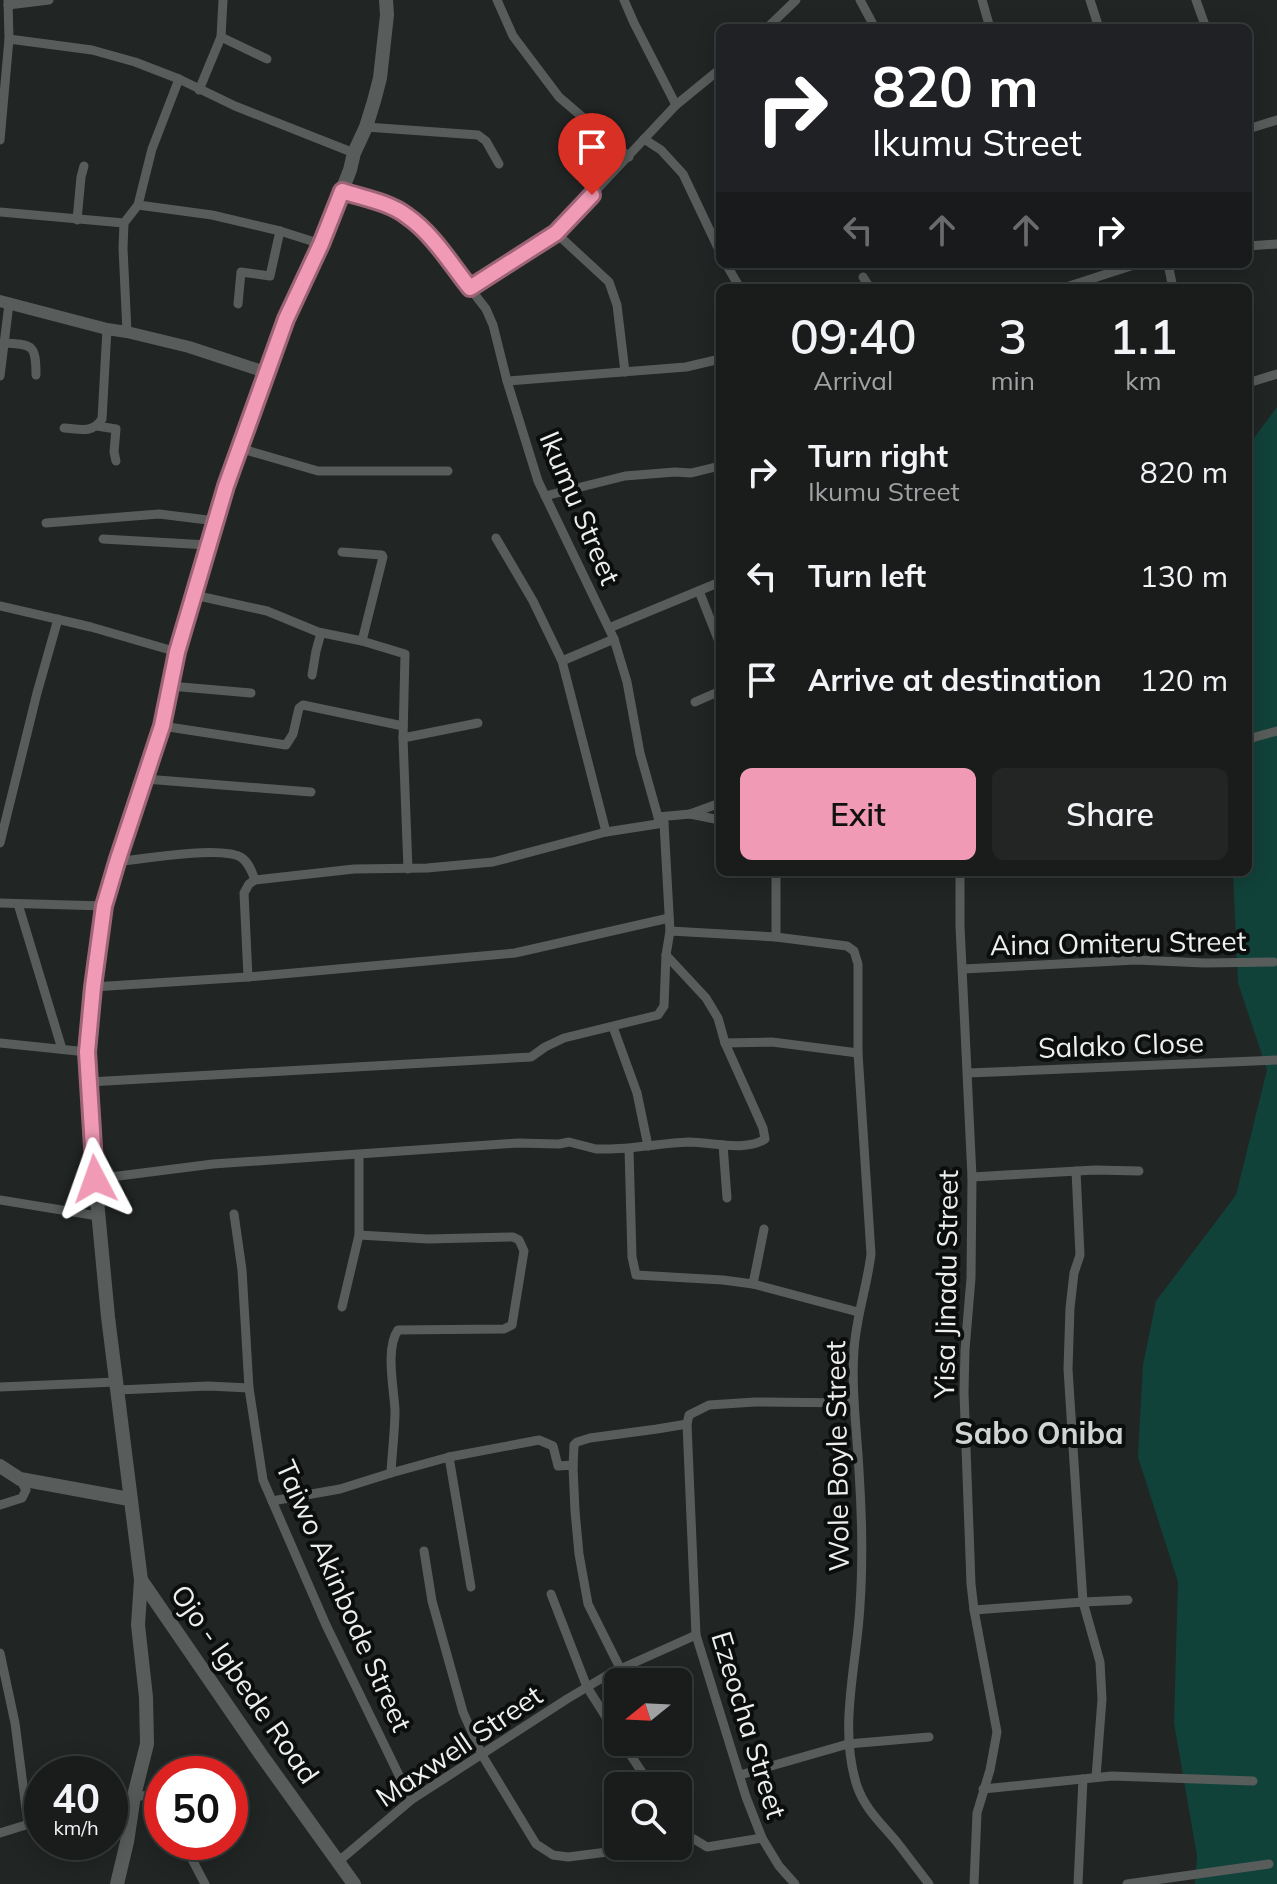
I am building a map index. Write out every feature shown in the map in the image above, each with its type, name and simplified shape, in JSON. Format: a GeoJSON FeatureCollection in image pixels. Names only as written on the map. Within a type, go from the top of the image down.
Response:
{"type":"FeatureCollection","features":[{"type":"Feature","properties":{"kind":"main road","name":"Ojo - Igbede Road"},"geometry":{"type":"LineString","coordinates":[[354,1884],[141,1580],[108,1317],[87,1052],[104,906],[162,726],[177,652],[239,448],[286,319],[321,244],[366,127],[380,78],[386,0]]}},
{"type":"Feature","properties":{"kind":"main road"},"geometry":{"type":"LineString","coordinates":[[0,1466],[20,1479],[129,1499]]}},
{"type":"Feature","properties":{"kind":"main road"},"geometry":{"type":"LineString","coordinates":[[117,1884],[147,1744],[146,1697],[138,1625],[141,1580]]}},
{"type":"Feature","properties":{"kind":"street"},"geometry":{"type":"LineString","coordinates":[[0,140],[9,39],[8,2],[49,0]]}},
{"type":"Feature","properties":{"kind":"street"},"geometry":{"type":"LineString","coordinates":[[199,90],[221,37],[223,0]]}},
{"type":"Feature","properties":{"kind":"street"},"geometry":{"type":"LineString","coordinates":[[497,0],[513,36],[552,89],[629,157]]}},
{"type":"Feature","properties":{"kind":"street"},"geometry":{"type":"LineString","coordinates":[[624,0],[676,105]]}},
{"type":"Feature","properties":{"kind":"street"},"geometry":{"type":"LineString","coordinates":[[771,24],[796,0]]}},
{"type":"Feature","properties":{"kind":"street"},"geometry":{"type":"LineString","coordinates":[[860,0],[873,24]]}},
{"type":"Feature","properties":{"kind":"street"},"geometry":{"type":"LineString","coordinates":[[982,0],[989,24]]}},
{"type":"Feature","properties":{"kind":"street"},"geometry":{"type":"LineString","coordinates":[[1090,0],[1098,24]]}},
{"type":"Feature","properties":{"kind":"street"},"geometry":{"type":"LineString","coordinates":[[1196,0],[1205,24]]}},
{"type":"Feature","properties":{"kind":"street"},"geometry":{"type":"LineString","coordinates":[[221,37],[267,59]]}},
{"type":"Feature","properties":{"kind":"street"},"geometry":{"type":"LineString","coordinates":[[9,39],[92,50],[135,62],[354,153]]}},
{"type":"Feature","properties":{"kind":"street"},"geometry":{"type":"LineString","coordinates":[[470,288],[556,233],[676,105],[716,72]]}},
{"type":"Feature","properties":{"kind":"street"},"geometry":{"type":"LineString","coordinates":[[127,332],[124,223],[138,205],[152,149],[179,79]]}},
{"type":"Feature","properties":{"kind":"street"},"geometry":{"type":"LineString","coordinates":[[1252,128],[1277,120]]}},
{"type":"Feature","properties":{"kind":"street"},"geometry":{"type":"LineString","coordinates":[[366,127],[478,135],[486,141],[499,164]]}},
{"type":"Feature","properties":{"kind":"street"},"geometry":{"type":"LineString","coordinates":[[644,139],[661,150],[683,174],[716,244]]}},
{"type":"Feature","properties":{"kind":"street"},"geometry":{"type":"LineString","coordinates":[[77,220],[84,166]]}},
{"type":"Feature","properties":{"kind":"street","name":"Ikumu Street"},"geometry":{"type":"LineString","coordinates":[[342,191],[407,215],[429,235],[486,309],[538,481],[614,639],[627,682],[640,753],[661,820],[670,931],[662,1011],[658,1015],[613,1027]]}},
{"type":"Feature","properties":{"kind":"street"},"geometry":{"type":"LineString","coordinates":[[138,205],[212,215],[321,244]]}},
{"type":"Feature","properties":{"kind":"street"},"geometry":{"type":"LineString","coordinates":[[0,212],[124,223]]}},
{"type":"Feature","properties":{"kind":"street"},"geometry":{"type":"LineString","coordinates":[[238,304],[241,272],[270,276],[280,231]]}},
{"type":"Feature","properties":{"kind":"street"},"geometry":{"type":"LineString","coordinates":[[556,233],[609,282],[617,305],[625,372]]}},
{"type":"Feature","properties":{"kind":"street"},"geometry":{"type":"LineString","coordinates":[[1252,246],[1277,244]]}},
{"type":"Feature","properties":{"kind":"street"},"geometry":{"type":"LineString","coordinates":[[1075,284],[1125,268]]}},
{"type":"Feature","properties":{"kind":"street"},"geometry":{"type":"LineString","coordinates":[[863,277],[867,284]]}},
{"type":"Feature","properties":{"kind":"street"},"geometry":{"type":"LineString","coordinates":[[0,373],[4,302],[189,347],[268,373]]}},
{"type":"Feature","properties":{"kind":"street"},"geometry":{"type":"LineString","coordinates":[[64,428],[91,430],[102,419],[107,329]]}},
{"type":"Feature","properties":{"kind":"street"},"geometry":{"type":"LineString","coordinates":[[3,343],[31,346],[36,375]]}},
{"type":"Feature","properties":{"kind":"street"},"geometry":{"type":"LineString","coordinates":[[507,381],[686,367],[716,360]]}},
{"type":"Feature","properties":{"kind":"street"},"geometry":{"type":"LineString","coordinates":[[1252,382],[1277,374]]}},
{"type":"Feature","properties":{"kind":"street"},"geometry":{"type":"LineString","coordinates":[[97,426],[116,429],[116,461]]}},
{"type":"Feature","properties":{"kind":"street"},"geometry":{"type":"LineString","coordinates":[[239,448],[318,471],[448,471]]}},
{"type":"Feature","properties":{"kind":"street"},"geometry":{"type":"LineString","coordinates":[[545,496],[625,476],[691,473],[716,467]]}},
{"type":"Feature","properties":{"kind":"street"},"geometry":{"type":"LineString","coordinates":[[46,523],[159,514],[216,521]]}},
{"type":"Feature","properties":{"kind":"street"},"geometry":{"type":"LineString","coordinates":[[496,538],[533,601],[562,661],[606,832]]}},
{"type":"Feature","properties":{"kind":"street"},"geometry":{"type":"LineString","coordinates":[[103,539],[208,545]]}},
{"type":"Feature","properties":{"kind":"street"},"geometry":{"type":"LineString","coordinates":[[342,552],[383,557],[362,641]]}},
{"type":"Feature","properties":{"kind":"street"},"geometry":{"type":"LineString","coordinates":[[609,628],[716,584]]}},
{"type":"Feature","properties":{"kind":"street"},"geometry":{"type":"LineString","coordinates":[[699,591],[716,634]]}},
{"type":"Feature","properties":{"kind":"street"},"geometry":{"type":"LineString","coordinates":[[194,595],[267,611],[321,633],[405,654],[403,738],[408,869]]}},
{"type":"Feature","properties":{"kind":"street"},"geometry":{"type":"LineString","coordinates":[[0,606],[177,652]]}},
{"type":"Feature","properties":{"kind":"street"},"geometry":{"type":"LineString","coordinates":[[0,843],[58,619]]}},
{"type":"Feature","properties":{"kind":"street"},"geometry":{"type":"LineString","coordinates":[[312,675],[321,633]]}},
{"type":"Feature","properties":{"kind":"street"},"geometry":{"type":"LineString","coordinates":[[562,661],[614,639]]}},
{"type":"Feature","properties":{"kind":"street"},"geometry":{"type":"LineString","coordinates":[[170,686],[251,693]]}},
{"type":"Feature","properties":{"kind":"street"},"geometry":{"type":"LineString","coordinates":[[695,702],[716,693]]}},
{"type":"Feature","properties":{"kind":"street"},"geometry":{"type":"LineString","coordinates":[[162,726],[286,745],[293,734],[299,708],[303,705],[403,726]]}},
{"type":"Feature","properties":{"kind":"street"},"geometry":{"type":"LineString","coordinates":[[403,738],[478,723]]}},
{"type":"Feature","properties":{"kind":"street"},"geometry":{"type":"LineString","coordinates":[[1252,738],[1277,731]]}},
{"type":"Feature","properties":{"kind":"street"},"geometry":{"type":"LineString","coordinates":[[145,779],[311,792]]}},
{"type":"Feature","properties":{"kind":"street"},"geometry":{"type":"LineString","coordinates":[[248,977],[244,893],[255,880],[354,869],[408,869],[493,862],[690,814],[716,804]]}},
{"type":"Feature","properties":{"kind":"street"},"geometry":{"type":"LineString","coordinates":[[690,814],[716,819]]}},
{"type":"Feature","properties":{"kind":"street"},"geometry":{"type":"LineString","coordinates":[[117,862],[187,853],[231,854],[247,862],[255,880]]}},
{"type":"Feature","properties":{"kind":"street"},"geometry":{"type":"LineString","coordinates":[[776,876],[776,937]]}},
{"type":"Feature","properties":{"kind":"street","name":"Yisa Jinadu Street"},"geometry":{"type":"LineString","coordinates":[[960,876],[972,1177],[971,1278],[964,1393],[971,1584],[997,1732],[977,1813],[974,1884]]}},
{"type":"Feature","properties":{"kind":"street"},"geometry":{"type":"LineString","coordinates":[[0,903],[104,906]]}},
{"type":"Feature","properties":{"kind":"street"},"geometry":{"type":"LineString","coordinates":[[18,904],[62,1049]]}},
{"type":"Feature","properties":{"kind":"street"},"geometry":{"type":"LineString","coordinates":[[93,987],[248,977],[515,953],[669,918]]}},
{"type":"Feature","properties":{"kind":"street","name":"Wole Boyle Street"},"geometry":{"type":"LineString","coordinates":[[670,931],[776,937],[847,946],[854,951],[858,964],[858,1053],[871,1254],[869,1276],[858,1312],[854,1350],[862,1556],[848,1744],[858,1787],[871,1814],[929,1884]]}},
{"type":"Feature","properties":{"kind":"street"},"geometry":{"type":"LineString","coordinates":[[95,1179],[213,1164],[518,1143],[564,1143],[596,1149],[629,1149],[691,1142],[758,1144],[765,1139],[763,1128],[725,1043],[718,1018],[706,998],[666,955]]}},
{"type":"Feature","properties":{"kind":"street","name":"Aina Omiteru Street"},"geometry":{"type":"LineString","coordinates":[[963,969],[1136,960],[1274,962]]}},
{"type":"Feature","properties":{"kind":"street"},"geometry":{"type":"LineString","coordinates":[[89,1082],[522,1058],[531,1057],[564,1038],[613,1027],[637,1093],[648,1146]]}},
{"type":"Feature","properties":{"kind":"street"},"geometry":{"type":"LineString","coordinates":[[725,1043],[772,1042],[858,1053]]}},
{"type":"Feature","properties":{"kind":"street"},"geometry":{"type":"LineString","coordinates":[[0,1043],[87,1052]]}},
{"type":"Feature","properties":{"kind":"street","name":"Salako Close"},"geometry":{"type":"LineString","coordinates":[[968,1073],[1277,1060]]}},
{"type":"Feature","properties":{"kind":"street"},"geometry":{"type":"LineString","coordinates":[[723,1145],[727,1198]]}},
{"type":"Feature","properties":{"kind":"street"},"geometry":{"type":"LineString","coordinates":[[629,1149],[632,1257],[636,1275],[753,1284],[858,1312]]}},
{"type":"Feature","properties":{"kind":"street"},"geometry":{"type":"LineString","coordinates":[[342,1307],[359,1235],[359,1155]]}},
{"type":"Feature","properties":{"kind":"street"},"geometry":{"type":"LineString","coordinates":[[1076,1171],[1080,1255],[1074,1273],[1070,1308],[1068,1369],[1083,1602],[1100,1662],[1102,1699],[1096,1777]]}},
{"type":"Feature","properties":{"kind":"street"},"geometry":{"type":"LineString","coordinates":[[972,1177],[1139,1171]]}},
{"type":"Feature","properties":{"kind":"street"},"geometry":{"type":"LineString","coordinates":[[0,1200],[98,1216]]}},
{"type":"Feature","properties":{"kind":"street","name":"Taiwo Akinbode Street"},"geometry":{"type":"LineString","coordinates":[[234,1214],[242,1270],[249,1388],[263,1480],[326,1625],[411,1800]]}},
{"type":"Feature","properties":{"kind":"street"},"geometry":{"type":"LineString","coordinates":[[753,1284],[764,1229]]}},
{"type":"Feature","properties":{"kind":"street"},"geometry":{"type":"LineString","coordinates":[[359,1235],[428,1239],[513,1237],[519,1240],[524,1251],[512,1325],[504,1329],[398,1330],[394,1335],[391,1366],[395,1411],[391,1473]]}},
{"type":"Feature","properties":{"kind":"street"},"geometry":{"type":"LineString","coordinates":[[0,1387],[249,1388]]}},
{"type":"Feature","properties":{"kind":"street"},"geometry":{"type":"LineString","coordinates":[[614,1668],[588,1604],[579,1554],[574,1445],[590,1438],[687,1424],[689,1415],[709,1405],[854,1403]]}},
{"type":"Feature","properties":{"kind":"street","name":"Ezeocha Street"},"geometry":{"type":"LineString","coordinates":[[687,1424],[696,1635],[762,1838],[779,1866],[795,1884]]}},
{"type":"Feature","properties":{"kind":"street"},"geometry":{"type":"LineString","coordinates":[[272,1501],[340,1489],[449,1457],[539,1440],[553,1446],[558,1466],[573,1466]]}},
{"type":"Feature","properties":{"kind":"street"},"geometry":{"type":"LineString","coordinates":[[449,1457],[471,1587]]}},
{"type":"Feature","properties":{"kind":"street"},"geometry":{"type":"LineString","coordinates":[[0,1505],[22,1498],[26,1490],[20,1479]]}},
{"type":"Feature","properties":{"kind":"street"},"geometry":{"type":"LineString","coordinates":[[424,1551],[432,1601],[463,1712],[482,1755],[536,1844],[553,1855],[568,1857],[604,1852]]}},
{"type":"Feature","properties":{"kind":"street"},"geometry":{"type":"LineString","coordinates":[[551,1594],[587,1687],[604,1714]]}},
{"type":"Feature","properties":{"kind":"street"},"geometry":{"type":"LineString","coordinates":[[974,1610],[1128,1600]]}},
{"type":"Feature","properties":{"kind":"street","name":"Maxwell Street"},"geometry":{"type":"LineString","coordinates":[[622,1668],[696,1635]]}},
{"type":"Feature","properties":{"kind":"street"},"geometry":{"type":"LineString","coordinates":[[0,1653],[17,1734],[24,1791]]}},
{"type":"Feature","properties":{"kind":"street","name":"Maxwell Street"},"geometry":{"type":"LineString","coordinates":[[339,1861],[411,1800],[604,1677]]}},
{"type":"Feature","properties":{"kind":"street"},"geometry":{"type":"LineString","coordinates":[[740,1775],[848,1744],[929,1737]]}},
{"type":"Feature","properties":{"kind":"street"},"geometry":{"type":"LineString","coordinates":[[983,1789],[1096,1777],[1253,1781]]}},
{"type":"Feature","properties":{"kind":"street"},"geometry":{"type":"LineString","coordinates":[[1078,1884],[1083,1779]]}},
{"type":"Feature","properties":{"kind":"street"},"geometry":{"type":"LineString","coordinates":[[128,1798],[144,1796]]}},
{"type":"Feature","properties":{"kind":"street"},"geometry":{"type":"LineString","coordinates":[[0,1833],[24,1825]]}},
{"type":"Feature","properties":{"kind":"street"},"geometry":{"type":"LineString","coordinates":[[692,1842],[707,1847],[762,1838]]}},
{"type":"Feature","properties":{"kind":"street"},"geometry":{"type":"LineString","coordinates":[[192,1860],[205,1884]]}},
{"type":"Feature","properties":{"kind":"street"},"geometry":{"type":"LineString","coordinates":[[1127,1884],[1183,1880],[1269,1864]]}},
{"type":"Feature","properties":{"kind":"green space"},"geometry":{"type":"Polygon","coordinates":[[[1277,407],[1277,1884],[1195,1884],[1197,1856],[1174,1723],[1178,1582],[1138,1457],[1143,1365],[1156,1301],[1236,1195],[1267,1070],[1238,983],[1233,876],[1252,876],[1252,441],[1277,407]]]}},
{"type":"Feature","properties":{"kind":"district","name":"Sabo Oniba"},"geometry":{"type":"Point","coordinates":[1039,1434]}},
{"type":"Feature","properties":{"kind":"route"},"geometry":{"type":"LineString","coordinates":[[95,1179],[87,1052],[104,906],[162,726],[177,652],[226,486],[286,319],[342,191],[407,215],[429,235],[470,288],[556,233],[592,195]]}}]}
